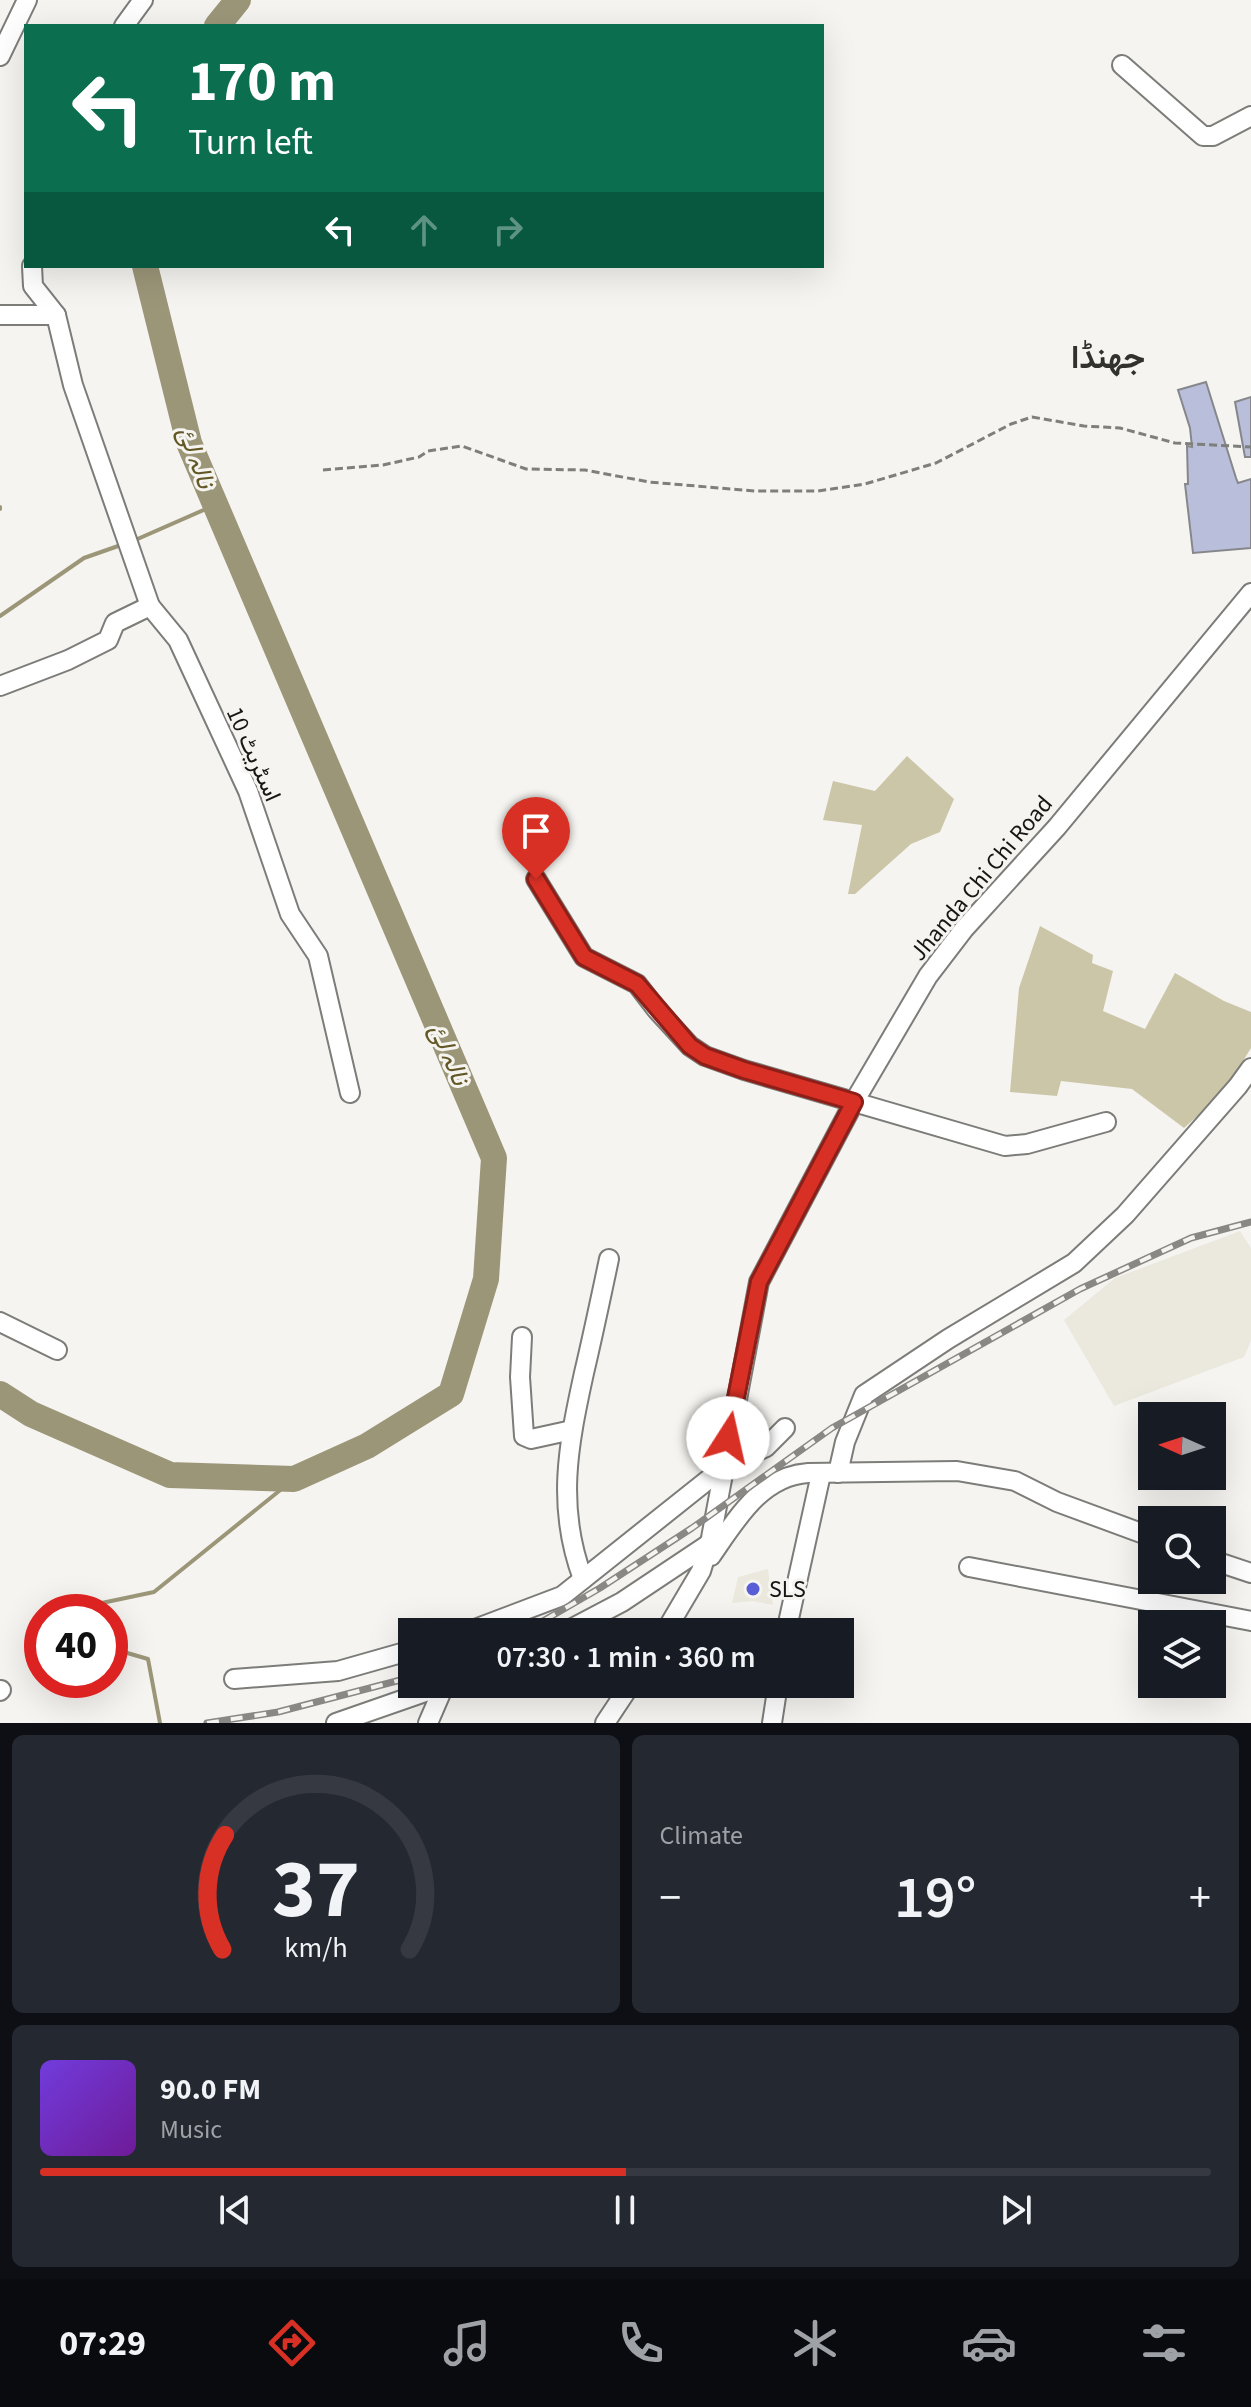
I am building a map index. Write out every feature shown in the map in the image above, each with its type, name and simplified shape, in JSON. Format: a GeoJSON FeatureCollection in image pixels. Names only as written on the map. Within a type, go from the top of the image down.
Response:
{"type":"FeatureCollection","features":[{"type":"Feature","properties":{"kind":"street"},"geometry":{"type":"LineString","coordinates":[[0,56],[27,0]]}},
{"type":"Feature","properties":{"kind":"street"},"geometry":{"type":"LineString","coordinates":[[125,24],[143,0]]}},
{"type":"Feature","properties":{"kind":"street"},"geometry":{"type":"LineString","coordinates":[[1122,65],[1203,136],[1213,136],[1251,116]]}},
{"type":"Feature","properties":{"kind":"street"},"geometry":{"type":"LineString","coordinates":[[0,686],[68,660],[108,640],[115,623],[150,606],[73,385],[56,315],[33,286],[32,268]]}},
{"type":"Feature","properties":{"kind":"street"},"geometry":{"type":"LineString","coordinates":[[0,315],[56,315]]}},
{"type":"Feature","properties":{"kind":"street","name":"Jhanda Chi Chi Road"},"geometry":{"type":"LineString","coordinates":[[673,1618],[701,1571],[709,1544],[759,1282],[854,1102],[928,976],[964,929],[1057,827],[1251,593]]}},
{"type":"Feature","properties":{"kind":"street","name":"اسٹریٹ 10"},"geometry":{"type":"LineString","coordinates":[[150,606],[178,640],[248,791],[290,914],[318,956],[350,1093]]}},
{"type":"Feature","properties":{"kind":"street"},"geometry":{"type":"LineString","coordinates":[[536,879],[584,957],[637,984],[690,1046],[705,1056],[1005,1146],[1027,1144],[1106,1122]]}},
{"type":"Feature","properties":{"kind":"street"},"geometry":{"type":"LineString","coordinates":[[790,1618],[829,1474],[864,1395],[948,1339],[1074,1263],[1125,1215],[1251,1068]]}},
{"type":"Feature","properties":{"kind":"street"},"geometry":{"type":"LineString","coordinates":[[583,1579],[573,1553],[567,1522],[567,1462],[609,1259]]}},
{"type":"Feature","properties":{"kind":"street"},"geometry":{"type":"LineString","coordinates":[[0,1322],[57,1350]]}},
{"type":"Feature","properties":{"kind":"street"},"geometry":{"type":"LineString","coordinates":[[522,1337],[520,1377],[524,1436],[531,1439],[572,1430]]}},
{"type":"Feature","properties":{"kind":"street"},"geometry":{"type":"LineString","coordinates":[[504,1618],[562,1596],[724,1467],[766,1447],[785,1428]]}},
{"type":"Feature","properties":{"kind":"street"},"geometry":{"type":"LineString","coordinates":[[701,1571],[749,1504],[791,1474],[957,1471],[1015,1481],[1057,1502],[1138,1532]]}},
{"type":"Feature","properties":{"kind":"street"},"geometry":{"type":"LineString","coordinates":[[592,1618],[622,1602],[709,1544]]}},
{"type":"Feature","properties":{"kind":"street"},"geometry":{"type":"LineString","coordinates":[[1226,1565],[1251,1573]]}},
{"type":"Feature","properties":{"kind":"street"},"geometry":{"type":"LineString","coordinates":[[969,1567],[1251,1621]]}},
{"type":"Feature","properties":{"kind":"street"},"geometry":{"type":"LineString","coordinates":[[234,1679],[338,1671],[398,1654]]}},
{"type":"Feature","properties":{"kind":"street"},"geometry":{"type":"LineString","coordinates":[[336,1723],[408,1698]]}},
{"type":"Feature","properties":{"kind":"street"},"geometry":{"type":"LineString","coordinates":[[428,1723],[440,1698]]}},
{"type":"Feature","properties":{"kind":"street"},"geometry":{"type":"LineString","coordinates":[[605,1723],[622,1698]]}},
{"type":"Feature","properties":{"kind":"street"},"geometry":{"type":"LineString","coordinates":[[772,1723],[776,1698]]}},
{"type":"Feature","properties":{"kind":"path"},"geometry":{"type":"LineString","coordinates":[[323,470],[383,465],[419,457],[428,451],[462,446],[526,469],[585,470],[649,482],[755,491],[818,491],[865,484],[936,463],[1011,424],[1032,417],[1084,426],[1120,428],[1175,443],[1251,447]]}},
{"type":"Feature","properties":{"kind":"shaded area"},"geometry":{"type":"Polygon","coordinates":[[[907,756],[954,799],[940,832],[911,844],[855,894],[848,894],[862,825],[823,820],[833,781],[875,791],[907,756]]]}},
{"type":"Feature","properties":{"kind":"shaded area"},"geometry":{"type":"Polygon","coordinates":[[[1040,926],[1093,955],[1092,963],[1113,971],[1103,1011],[1145,1029],[1175,973],[1224,1001],[1251,1012],[1251,1048],[1224,1092],[1184,1128],[1132,1089],[1061,1081],[1057,1096],[1010,1092],[1019,988],[1040,926]]]}},
{"type":"Feature","properties":{"kind":"shaded area"},"geometry":{"type":"Polygon","coordinates":[[[1240,1231],[1251,1248],[1251,1341],[1244,1357],[1114,1406],[1064,1320],[1115,1278],[1240,1231]]]}},
{"type":"Feature","properties":{"kind":"shaded area","name":"SLS"},"geometry":{"type":"Polygon","coordinates":[[[768,1569],[773,1605],[752,1601],[732,1603],[738,1577],[768,1569]]]}},
{"type":"Feature","properties":{"kind":"building"},"geometry":{"type":"Polygon","coordinates":[[[1206,382],[1238,483],[1251,479],[1251,548],[1193,553],[1185,484],[1188,484],[1187,446],[1192,447],[1190,428],[1178,390],[1206,382]]]}},
{"type":"Feature","properties":{"kind":"building"},"geometry":{"type":"Polygon","coordinates":[[[1251,397],[1251,457],[1245,457],[1235,402],[1251,397]]]}},
{"type":"Feature","properties":{"kind":"waterway","name":"نالہ لئ"},"geometry":{"type":"LineString","coordinates":[[219,24],[238,0]]}},
{"type":"Feature","properties":{"kind":"waterway","name":"نالہ لئ"},"geometry":{"type":"LineString","coordinates":[[0,1394],[31,1414],[170,1475],[294,1479],[367,1446],[451,1394],[486,1279],[494,1158],[189,443],[145,268]]}},
{"type":"Feature","properties":{"kind":"waterway"},"geometry":{"type":"LineString","coordinates":[[133,541],[215,505]]}},
{"type":"Feature","properties":{"kind":"waterway"},"geometry":{"type":"LineString","coordinates":[[0,616],[84,558],[121,545]]}},
{"type":"Feature","properties":{"kind":"waterway"},"geometry":{"type":"LineString","coordinates":[[128,1597],[154,1592],[294,1479]]}},
{"type":"Feature","properties":{"kind":"waterway"},"geometry":{"type":"LineString","coordinates":[[128,1653],[148,1659],[160,1723]]}},
{"type":"Feature","properties":{"kind":"railway"},"geometry":{"type":"LineString","coordinates":[[548,1618],[692,1528],[832,1428],[1080,1289],[1191,1238],[1251,1222]]}},
{"type":"Feature","properties":{"kind":"railway"},"geometry":{"type":"LineString","coordinates":[[207,1723],[278,1712],[398,1681]]}},
{"type":"Feature","properties":{"kind":"place","name":"SLS"},"geometry":{"type":"Point","coordinates":[753,1589]}},
{"type":"Feature","properties":{"kind":"district","name":"جھنڈا"},"geometry":{"type":"Point","coordinates":[1108,357]}},
{"type":"Feature","properties":{"kind":"route"},"geometry":{"type":"LineString","coordinates":[[536,879],[584,957],[637,984],[690,1046],[705,1056],[744,1070],[854,1102],[759,1282],[728,1438]]}}]}
